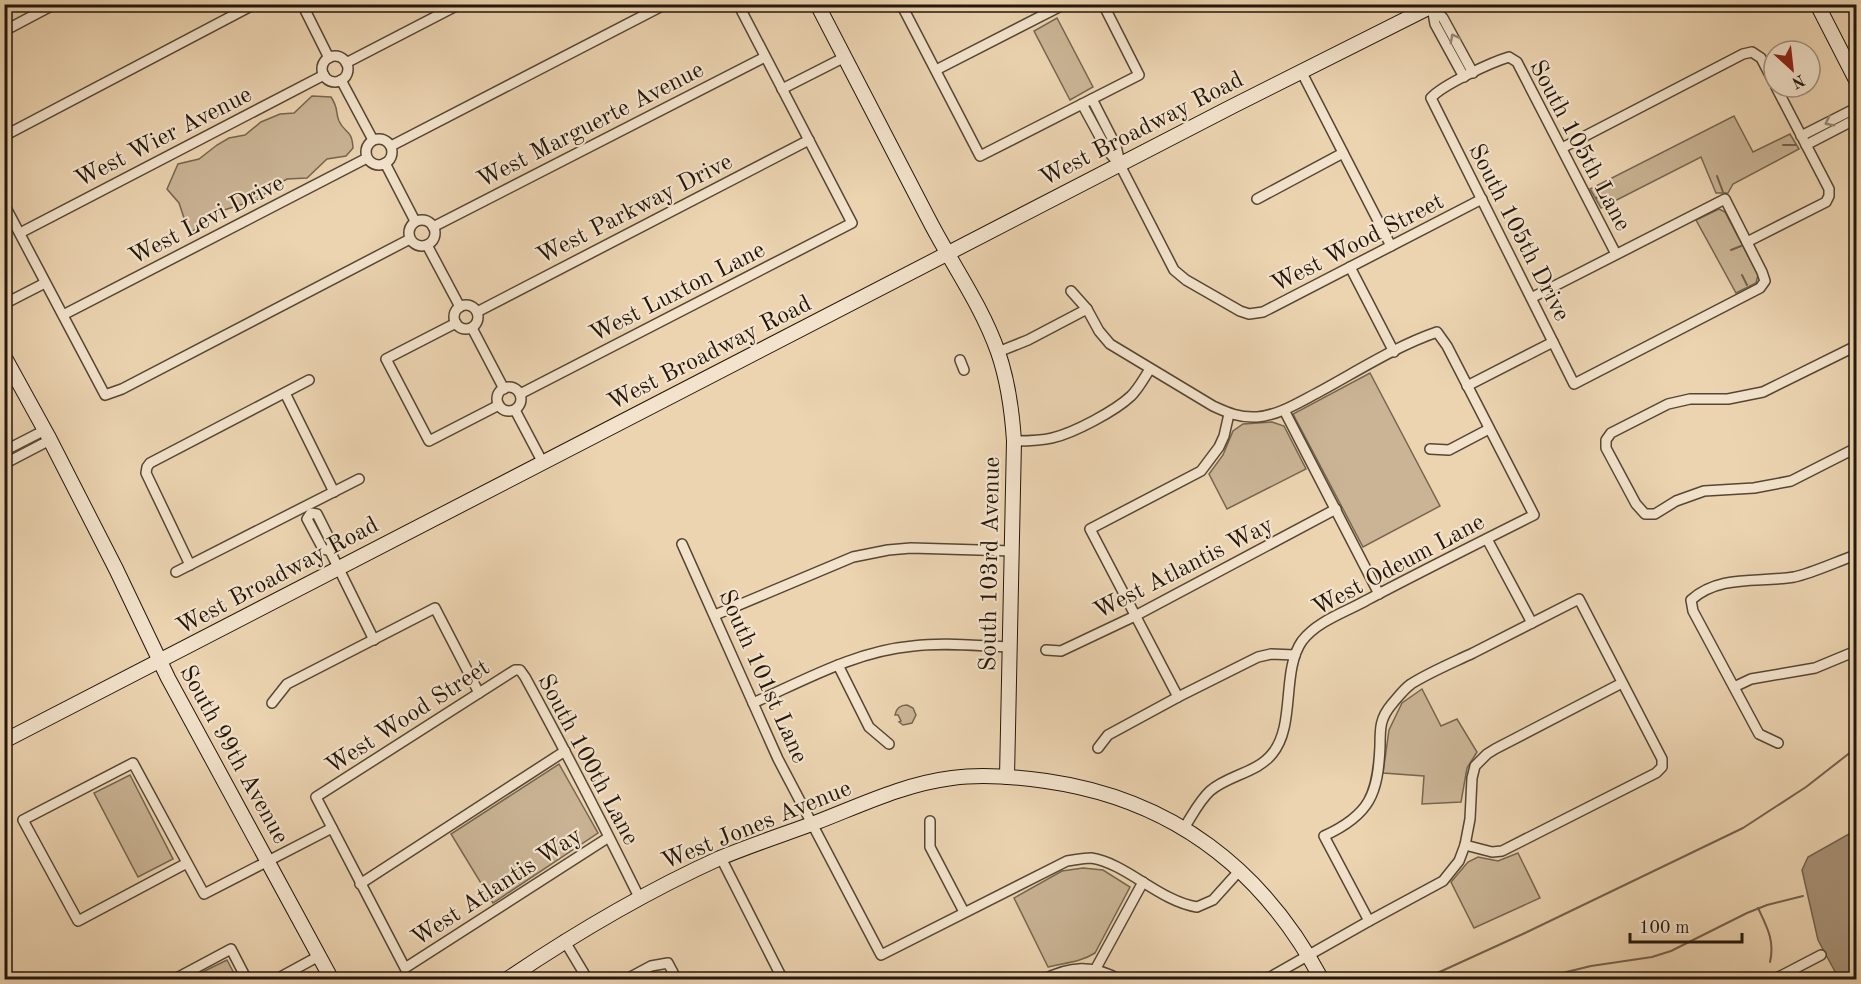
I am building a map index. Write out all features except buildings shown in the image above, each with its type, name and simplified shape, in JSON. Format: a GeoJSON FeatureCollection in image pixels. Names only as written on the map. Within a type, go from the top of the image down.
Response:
{"type":"FeatureCollection","features":[{"type":"Feature","properties":{"kind":"main road","name":"South 103rd Avenue"},"geometry":{"type":"LineString","coordinates":[[817,4],[980,311],[998,352],[1010,397],[1014,441],[1007,777]]}},
{"type":"Feature","properties":{"kind":"main road"},"geometry":{"type":"LineString","coordinates":[[1817,4],[1857,80]]}},
{"type":"Feature","properties":{"kind":"main road","name":"West Broadway Road"},"geometry":{"type":"LineString","coordinates":[[4,741],[1301,71],[1434,6]]}},
{"type":"Feature","properties":{"kind":"main road","name":"South 99th Avenue"},"geometry":{"type":"LineString","coordinates":[[4,356],[116,569],[160,662],[215,768],[332,980]]}},
{"type":"Feature","properties":{"kind":"main road"},"geometry":{"type":"LineString","coordinates":[[1007,777],[1068,784],[1101,792],[1135,804],[1184,828],[1240,870],[1282,916],[1322,980]]}},
{"type":"Feature","properties":{"kind":"main road","name":"West Jones Avenue"},"geometry":{"type":"LineString","coordinates":[[506,980],[564,940],[721,858],[911,786],[954,778],[1007,777]]}},
{"type":"Feature","properties":{"kind":"street"},"geometry":{"type":"LineString","coordinates":[[4,31],[55,4]]}},
{"type":"Feature","properties":{"kind":"street"},"geometry":{"type":"LineString","coordinates":[[4,136],[255,4]]}},
{"type":"Feature","properties":{"kind":"street"},"geometry":{"type":"LineString","coordinates":[[302,4],[329,58]]}},
{"type":"Feature","properties":{"kind":"street"},"geometry":{"type":"LineString","coordinates":[[346,63],[460,4]]}},
{"type":"Feature","properties":{"kind":"street"},"geometry":{"type":"LineString","coordinates":[[391,146],[666,4]]}},
{"type":"Feature","properties":{"kind":"street"},"geometry":{"type":"LineString","coordinates":[[738,4],[809,140]]}},
{"type":"Feature","properties":{"kind":"street"},"geometry":{"type":"LineString","coordinates":[[901,4],[980,156],[1139,75],[1103,4]]}},
{"type":"Feature","properties":{"kind":"street"},"geometry":{"type":"LineString","coordinates":[[936,70],[1065,4]]}},
{"type":"Feature","properties":{"kind":"street"},"geometry":{"type":"LineString","coordinates":[[1434,6],[1435,24],[1468,75]]}},
{"type":"Feature","properties":{"kind":"street"},"geometry":{"type":"LineString","coordinates":[[1562,148],[1743,54],[1752,52],[1762,60]]}},
{"type":"Feature","properties":{"kind":"street"},"geometry":{"type":"LineString","coordinates":[[337,56],[346,63],[346,74],[341,80],[331,81],[324,75],[323,65],[329,58],[337,56]]}},
{"type":"Feature","properties":{"kind":"street","name":"West Marguerte Avenue"},"geometry":{"type":"LineString","coordinates":[[433,227],[765,57]]}},
{"type":"Feature","properties":{"kind":"street"},"geometry":{"type":"LineString","coordinates":[[782,89],[845,57]]}},
{"type":"Feature","properties":{"kind":"street","name":"South 105th Lane"},"geometry":{"type":"LineString","coordinates":[[1468,75],[1509,57],[1517,62],[1616,254]]}},
{"type":"Feature","properties":{"kind":"street"},"geometry":{"type":"LineString","coordinates":[[1301,71],[1391,246]]}},
{"type":"Feature","properties":{"kind":"street","name":"West Wier Avenue"},"geometry":{"type":"LineString","coordinates":[[20,232],[324,75]]}},
{"type":"Feature","properties":{"kind":"street","name":"South 105th Drive"},"geometry":{"type":"LineString","coordinates":[[1468,75],[1437,91],[1431,98],[1574,384],[1760,288],[1765,281],[1747,242]]}},
{"type":"Feature","properties":{"kind":"street"},"geometry":{"type":"LineString","coordinates":[[341,80],[373,140]]}},
{"type":"Feature","properties":{"kind":"street"},"geometry":{"type":"LineString","coordinates":[[1092,99],[1116,146],[1120,165]]}},
{"type":"Feature","properties":{"kind":"street"},"geometry":{"type":"LineString","coordinates":[[1531,298],[1725,199],[1747,242],[1826,202],[1829,189],[1782,99]]}},
{"type":"Feature","properties":{"kind":"street"},"geometry":{"type":"LineString","coordinates":[[1082,104],[1107,150],[1120,165]]}},
{"type":"Feature","properties":{"kind":"street"},"geometry":{"type":"LineString","coordinates":[[1801,136],[1857,108]]}},
{"type":"Feature","properties":{"kind":"street"},"geometry":{"type":"LineString","coordinates":[[1806,146],[1857,119]]}},
{"type":"Feature","properties":{"kind":"street"},"geometry":{"type":"LineString","coordinates":[[373,140],[385,140],[391,146],[390,157],[385,163],[377,165],[367,158],[367,146],[373,140]]}},
{"type":"Feature","properties":{"kind":"street","name":"West Luxton Lane"},"geometry":{"type":"LineString","coordinates":[[520,394],[852,223],[809,140]]}},
{"type":"Feature","properties":{"kind":"street","name":"West Parkway Drive"},"geometry":{"type":"LineString","coordinates":[[477,312],[809,140]]}},
{"type":"Feature","properties":{"kind":"street"},"geometry":{"type":"LineString","coordinates":[[1257,199],[1343,153]]}},
{"type":"Feature","properties":{"kind":"street","name":"West Levi Drive"},"geometry":{"type":"LineString","coordinates":[[63,315],[367,158]]}},
{"type":"Feature","properties":{"kind":"street"},"geometry":{"type":"LineString","coordinates":[[385,163],[415,221]]}},
{"type":"Feature","properties":{"kind":"street","name":"West Wood Street"},"geometry":{"type":"LineString","coordinates":[[1120,165],[1174,270],[1186,280],[1249,314],[1263,312],[1482,199]]}},
{"type":"Feature","properties":{"kind":"street"},"geometry":{"type":"LineString","coordinates":[[4,204],[105,395],[122,389],[410,239]]}},
{"type":"Feature","properties":{"kind":"street"},"geometry":{"type":"LineString","coordinates":[[425,220],[433,227],[434,238],[427,245],[418,245],[410,239],[409,229],[415,221],[425,220]]}},
{"type":"Feature","properties":{"kind":"street"},"geometry":{"type":"LineString","coordinates":[[427,245],[460,307]]}},
{"type":"Feature","properties":{"kind":"street"},"geometry":{"type":"LineString","coordinates":[[1350,267],[1394,352]]}},
{"type":"Feature","properties":{"kind":"street"},"geometry":{"type":"LineString","coordinates":[[4,304],[45,283]]}},
{"type":"Feature","properties":{"kind":"street"},"geometry":{"type":"LineString","coordinates":[[1071,291],[1110,344],[1229,414],[1243,417],[1259,417],[1284,410],[1437,332],[1447,346],[1489,429],[1449,450],[1430,449]]}},
{"type":"Feature","properties":{"kind":"street"},"geometry":{"type":"LineString","coordinates":[[469,305],[477,312],[477,323],[472,328],[461,329],[456,323],[454,316],[460,307],[469,305]]}},
{"type":"Feature","properties":{"kind":"street"},"geometry":{"type":"LineString","coordinates":[[998,352],[1028,340],[1086,309]]}},
{"type":"Feature","properties":{"kind":"street"},"geometry":{"type":"LineString","coordinates":[[456,323],[386,359],[429,441],[499,405]]}},
{"type":"Feature","properties":{"kind":"street"},"geometry":{"type":"LineString","coordinates":[[472,328],[504,389]]}},
{"type":"Feature","properties":{"kind":"street"},"geometry":{"type":"LineString","coordinates":[[1467,387],[1553,342]]}},
{"type":"Feature","properties":{"kind":"street"},"geometry":{"type":"LineString","coordinates":[[1857,346],[1763,392],[1728,399],[1690,399],[1668,404],[1611,433],[1606,440],[1606,448],[1636,504],[1644,514],[1655,514],[1676,501],[1704,491],[1754,488],[1791,481],[1857,448]]}},
{"type":"Feature","properties":{"kind":"street"},"geometry":{"type":"LineString","coordinates":[[960,360],[964,370]]}},
{"type":"Feature","properties":{"kind":"street"},"geometry":{"type":"LineString","coordinates":[[1014,441],[1051,438],[1068,433],[1116,408],[1136,390],[1150,369]]}},
{"type":"Feature","properties":{"kind":"street"},"geometry":{"type":"LineString","coordinates":[[190,564],[146,473],[147,467],[150,463],[309,380]]}},
{"type":"Feature","properties":{"kind":"street"},"geometry":{"type":"LineString","coordinates":[[513,388],[520,394],[520,403],[515,410],[504,410],[499,405],[497,398],[504,389],[513,388]]}},
{"type":"Feature","properties":{"kind":"street"},"geometry":{"type":"LineString","coordinates":[[285,393],[334,492]]}},
{"type":"Feature","properties":{"kind":"street"},"geometry":{"type":"LineString","coordinates":[[515,410],[543,463]]}},
{"type":"Feature","properties":{"kind":"street"},"geometry":{"type":"LineString","coordinates":[[1284,410],[1379,594]]}},
{"type":"Feature","properties":{"kind":"street"},"geometry":{"type":"LineString","coordinates":[[1178,697],[1090,529],[1201,471],[1219,447],[1229,414]]}},
{"type":"Feature","properties":{"kind":"street","name":"West Odeum Lane"},"geometry":{"type":"LineString","coordinates":[[1295,655],[1313,630],[1534,515],[1489,429]]}},
{"type":"Feature","properties":{"kind":"street"},"geometry":{"type":"LineString","coordinates":[[4,451],[47,435]]}},
{"type":"Feature","properties":{"kind":"street"},"geometry":{"type":"LineString","coordinates":[[4,464],[47,435]]}},
{"type":"Feature","properties":{"kind":"street"},"geometry":{"type":"LineString","coordinates":[[176,572],[309,509],[359,479]]}},
{"type":"Feature","properties":{"kind":"street"},"geometry":{"type":"LineString","coordinates":[[309,509],[317,514],[332,544],[330,551],[374,640]]}},
{"type":"Feature","properties":{"kind":"street","name":"West Atlantis Way"},"geometry":{"type":"LineString","coordinates":[[1046,650],[1061,651],[1135,616],[1336,509]]}},
{"type":"Feature","properties":{"kind":"street"},"geometry":{"type":"LineString","coordinates":[[1487,539],[1532,623]]}},
{"type":"Feature","properties":{"kind":"street","name":"South 101st Lane"},"geometry":{"type":"LineString","coordinates":[[682,544],[778,759],[881,955],[964,912]]}},
{"type":"Feature","properties":{"kind":"street"},"geometry":{"type":"LineString","coordinates":[[715,615],[853,557],[911,548],[1013,551]]}},
{"type":"Feature","properties":{"kind":"street"},"geometry":{"type":"LineString","coordinates":[[1778,743],[1759,734],[1693,611],[1691,600],[1699,593],[1722,583],[1795,576],[1857,555]]}},
{"type":"Feature","properties":{"kind":"street"},"geometry":{"type":"LineString","coordinates":[[1368,921],[1324,836],[1355,819],[1369,801],[1379,768],[1380,728],[1383,716],[1410,685],[1579,599],[1662,759],[1662,767],[1656,773],[1502,851],[1492,852],[1465,845]]}},
{"type":"Feature","properties":{"kind":"street"},"geometry":{"type":"LineString","coordinates":[[272,703],[287,684],[435,608],[479,693]]}},
{"type":"Feature","properties":{"kind":"street"},"geometry":{"type":"LineString","coordinates":[[753,703],[860,656],[913,645],[1010,647]]}},
{"type":"Feature","properties":{"kind":"street"},"geometry":{"type":"LineString","coordinates":[[1734,687],[1751,679],[1815,668],[1857,651]]}},
{"type":"Feature","properties":{"kind":"street"},"geometry":{"type":"LineString","coordinates":[[1098,748],[1108,735],[1258,657],[1271,654],[1295,655],[1280,744],[1262,763],[1210,791],[1184,828]]}},
{"type":"Feature","properties":{"kind":"street"},"geometry":{"type":"LineString","coordinates":[[838,665],[869,727],[889,744]]}},
{"type":"Feature","properties":{"kind":"street","name":"West Wood Street"},"geometry":{"type":"LineString","coordinates":[[332,828],[316,797],[515,670],[520,670]]}},
{"type":"Feature","properties":{"kind":"street","name":"South 100th Lane"},"geometry":{"type":"LineString","coordinates":[[520,670],[565,751],[640,899]]}},
{"type":"Feature","properties":{"kind":"street"},"geometry":{"type":"LineString","coordinates":[[1265,980],[1443,881],[1459,861],[1465,845],[1470,819],[1472,778],[1476,766],[1495,749],[1622,683]]}},
{"type":"Feature","properties":{"kind":"street"},"geometry":{"type":"LineString","coordinates":[[187,863],[78,921],[23,820],[133,763],[204,894],[332,828],[360,884],[565,751]]}},
{"type":"Feature","properties":{"kind":"street"},"geometry":{"type":"LineString","coordinates":[[930,821],[930,847],[964,912],[1067,861],[1088,858],[1104,861],[1174,900],[1197,908],[1221,892],[1240,870]]}},
{"type":"Feature","properties":{"kind":"street","name":"West Atlantis Way"},"geometry":{"type":"LineString","coordinates":[[360,884],[405,968],[609,837]]}},
{"type":"Feature","properties":{"kind":"street"},"geometry":{"type":"LineString","coordinates":[[721,858],[783,980]]}},
{"type":"Feature","properties":{"kind":"street"},"geometry":{"type":"LineString","coordinates":[[1095,970],[1143,882]]}},
{"type":"Feature","properties":{"kind":"street"},"geometry":{"type":"LineString","coordinates":[[564,940],[588,980]]}},
{"type":"Feature","properties":{"kind":"street"},"geometry":{"type":"LineString","coordinates":[[173,980],[231,950],[247,980]]}},
{"type":"Feature","properties":{"kind":"street"},"geometry":{"type":"LineString","coordinates":[[1777,979],[1821,955]]}},
{"type":"Feature","properties":{"kind":"street"},"geometry":{"type":"LineString","coordinates":[[275,980],[319,956]]}},
{"type":"Feature","properties":{"kind":"street"},"geometry":{"type":"LineString","coordinates":[[625,980],[651,966],[668,963],[677,980]]}},
{"type":"Feature","properties":{"kind":"street"},"geometry":{"type":"LineString","coordinates":[[1043,980],[1063,970],[1073,968],[1095,970],[1120,980]]}},
{"type":"Feature","properties":{"kind":"shaded area"},"geometry":{"type":"Polygon","coordinates":[[[1057,18],[1093,87],[1070,100],[1034,31],[1057,18]]]}},
{"type":"Feature","properties":{"kind":"shaded area"},"geometry":{"type":"Polygon","coordinates":[[[312,96],[331,97],[339,121],[350,135],[352,142],[353,148],[346,156],[327,159],[307,178],[287,179],[271,188],[259,199],[221,211],[193,231],[187,227],[179,203],[167,189],[178,164],[199,159],[229,138],[245,135],[261,122],[280,114],[294,113],[312,96]]]}},
{"type":"Feature","properties":{"kind":"shaded area"},"geometry":{"type":"Polygon","coordinates":[[[1734,116],[1753,152],[1790,134],[1799,149],[1733,184],[1728,193],[1716,193],[1701,157],[1601,208],[1590,189],[1734,116]]]}},
{"type":"Feature","properties":{"kind":"shaded area"},"geometry":{"type":"Polygon","coordinates":[[[1719,209],[1725,212],[1758,275],[1756,283],[1736,293],[1696,220],[1719,209]]]}},
{"type":"Feature","properties":{"kind":"shaded area"},"geometry":{"type":"Polygon","coordinates":[[[1370,373],[1440,506],[1363,547],[1293,414],[1370,373]]]}},
{"type":"Feature","properties":{"kind":"shaded area"},"geometry":{"type":"Polygon","coordinates":[[[1272,422],[1284,426],[1306,469],[1227,509],[1209,474],[1223,455],[1233,431],[1243,424],[1272,422]]]}},
{"type":"Feature","properties":{"kind":"shaded area"},"geometry":{"type":"Polygon","coordinates":[[[1422,689],[1441,726],[1457,719],[1477,752],[1467,768],[1461,802],[1422,804],[1424,776],[1383,773],[1389,730],[1402,703],[1422,689]]]}},
{"type":"Feature","properties":{"kind":"shaded area"},"geometry":{"type":"Polygon","coordinates":[[[907,705],[913,708],[916,715],[912,723],[903,725],[899,722],[901,721],[898,715],[895,715],[899,708],[907,705]]]}},
{"type":"Feature","properties":{"kind":"shaded area"},"geometry":{"type":"Polygon","coordinates":[[[559,764],[598,833],[493,903],[451,834],[559,764]]]}},
{"type":"Feature","properties":{"kind":"shaded area"},"geometry":{"type":"Polygon","coordinates":[[[130,775],[173,859],[138,877],[94,793],[130,775]]]}},
{"type":"Feature","properties":{"kind":"shaded area"},"geometry":{"type":"Polygon","coordinates":[[[1856,830],[1856,979],[1839,979],[1818,940],[1802,870],[1808,857],[1856,830]]]}},
{"type":"Feature","properties":{"kind":"shaded area"},"geometry":{"type":"Polygon","coordinates":[[[1518,853],[1540,898],[1474,928],[1451,882],[1468,862],[1478,857],[1498,861],[1518,853]]]}},
{"type":"Feature","properties":{"kind":"shaded area"},"geometry":{"type":"Polygon","coordinates":[[[1083,868],[1103,870],[1130,887],[1095,953],[1078,960],[1048,967],[1014,898],[1062,871],[1083,868]]]}},
{"type":"Feature","properties":{"kind":"shaded area"},"geometry":{"type":"Polygon","coordinates":[[[227,960],[237,979],[188,979],[227,960]]]}},
{"type":"Feature","properties":{"kind":"waterway"},"geometry":{"type":"LineString","coordinates":[[1783,145],[1796,145]]}},
{"type":"Feature","properties":{"kind":"waterway"},"geometry":{"type":"LineString","coordinates":[[1717,176],[1723,192]]}},
{"type":"Feature","properties":{"kind":"waterway"},"geometry":{"type":"LineString","coordinates":[[1596,198],[1602,195]]}},
{"type":"Feature","properties":{"kind":"waterway"},"geometry":{"type":"LineString","coordinates":[[1731,250],[1741,246]]}},
{"type":"Feature","properties":{"kind":"waterway"},"geometry":{"type":"LineString","coordinates":[[1742,275],[1747,285]]}},
{"type":"Feature","properties":{"kind":"waterway"},"geometry":{"type":"LineString","coordinates":[[1422,980],[1743,828],[1806,787],[1856,748]]}},
{"type":"Feature","properties":{"kind":"waterway"},"geometry":{"type":"LineString","coordinates":[[1545,980],[1554,975],[1591,966],[1652,957],[1671,951],[1747,913],[1767,905],[1803,896]]}},
{"type":"Feature","properties":{"kind":"waterway"},"geometry":{"type":"LineString","coordinates":[[1758,908],[1771,941],[1770,962]]}}]}
